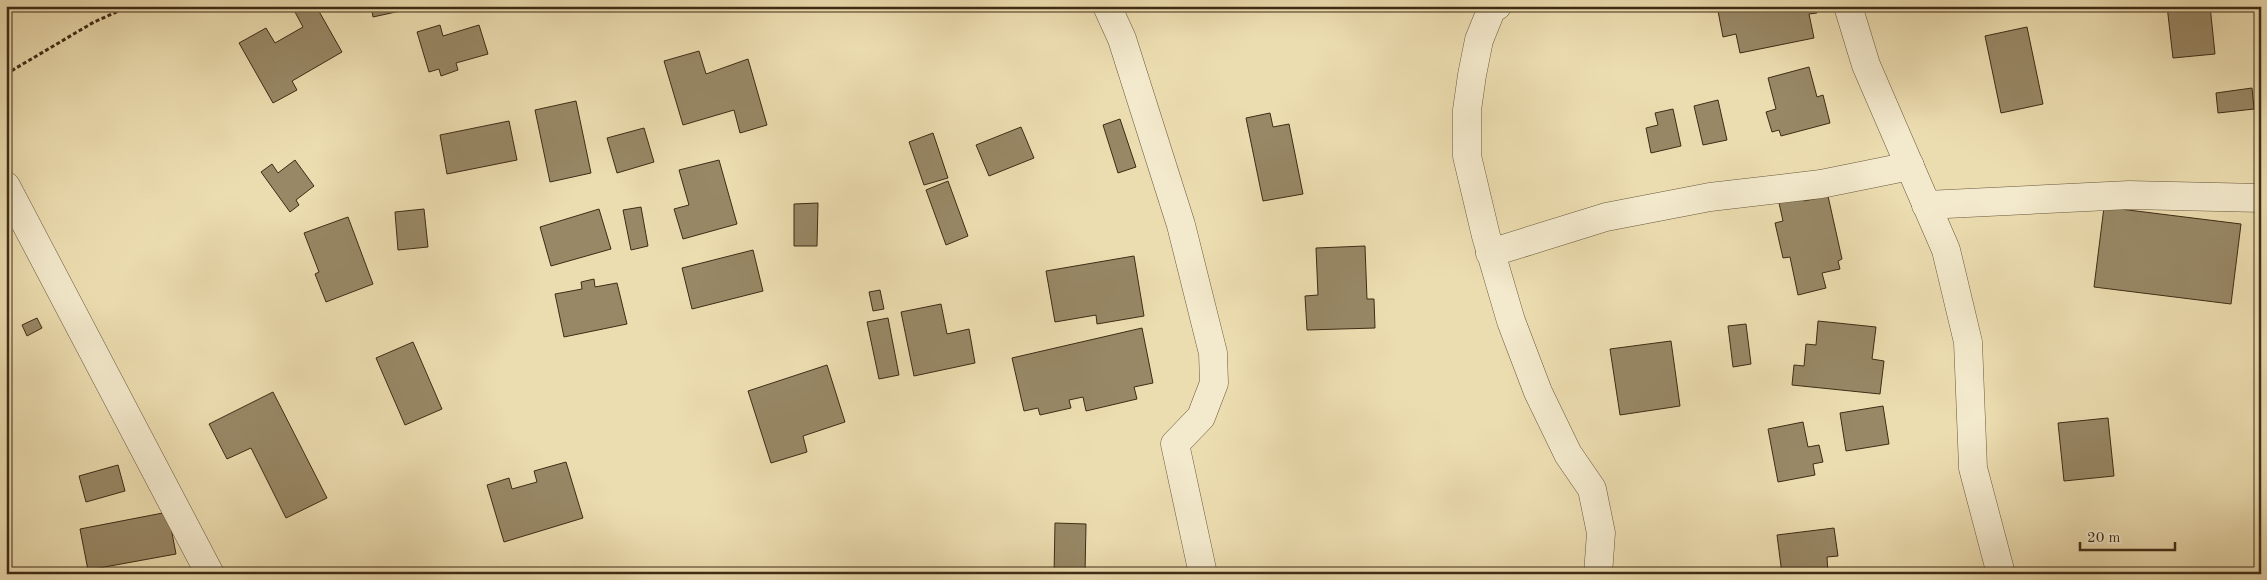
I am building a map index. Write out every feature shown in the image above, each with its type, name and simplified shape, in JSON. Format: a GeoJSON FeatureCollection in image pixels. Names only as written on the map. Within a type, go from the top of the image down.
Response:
{"type":"FeatureCollection","features":[{"type":"Feature","properties":{"kind":"street"},"geometry":{"type":"LineString","coordinates":[[1107,6],[1122,39],[1182,225],[1213,352],[1214,384],[1201,417],[1175,444],[1203,574]]}},
{"type":"Feature","properties":{"kind":"street"},"geometry":{"type":"LineString","coordinates":[[1497,6],[1492,8],[1478,40],[1467,110],[1467,156],[1490,253],[1511,320],[1538,392],[1568,454],[1592,489],[1601,533],[1598,574]]}},
{"type":"Feature","properties":{"kind":"street"},"geometry":{"type":"LineString","coordinates":[[1848,6],[1866,65],[1946,250],[1968,342],[1973,468],[2001,574]]}},
{"type":"Feature","properties":{"kind":"street"},"geometry":{"type":"LineString","coordinates":[[1490,253],[1606,217],[1710,197],[1821,184],[1910,166]]}},
{"type":"Feature","properties":{"kind":"street"},"geometry":{"type":"LineString","coordinates":[[6,186],[205,573]]}},
{"type":"Feature","properties":{"kind":"street"},"geometry":{"type":"LineString","coordinates":[[1926,205],[2129,195],[2261,198]]}},
{"type":"Feature","properties":{"kind":"path"},"geometry":{"type":"LineString","coordinates":[[6,74],[94,22],[130,6]]}},
{"type":"Feature","properties":{"kind":"building"},"geometry":{"type":"Polygon","coordinates":[[[304,6],[316,6],[342,52],[292,81],[297,90],[273,103],[239,43],[266,28],[275,43],[303,27],[295,12],[304,6]]]}},
{"type":"Feature","properties":{"kind":"building"},"geometry":{"type":"Polygon","coordinates":[[[371,6],[423,6],[373,17],[371,6]]]}},
{"type":"Feature","properties":{"kind":"building"},"geometry":{"type":"Polygon","coordinates":[[[1717,6],[1816,6],[1817,13],[1809,14],[1814,38],[1740,53],[1736,34],[1723,37],[1717,6]]]}},
{"type":"Feature","properties":{"kind":"building"},"geometry":{"type":"Polygon","coordinates":[[[2167,6],[2210,6],[2215,54],[2173,58],[2167,6]]]}},
{"type":"Feature","properties":{"kind":"building"},"geometry":{"type":"Polygon","coordinates":[[[440,25],[443,36],[479,25],[488,54],[456,63],[458,70],[441,76],[439,69],[429,72],[417,32],[440,25]]]}},
{"type":"Feature","properties":{"kind":"building"},"geometry":{"type":"Polygon","coordinates":[[[2027,27],[2043,104],[2001,113],[1985,36],[2027,27]]]}},
{"type":"Feature","properties":{"kind":"building"},"geometry":{"type":"Polygon","coordinates":[[[699,51],[706,74],[748,59],[767,125],[740,133],[734,110],[683,125],[664,61],[699,51]]]}},
{"type":"Feature","properties":{"kind":"building"},"geometry":{"type":"Polygon","coordinates":[[[1809,67],[1817,97],[1823,95],[1830,123],[1781,136],[1779,130],[1772,132],[1766,112],[1776,109],[1768,78],[1809,67]]]}},
{"type":"Feature","properties":{"kind":"building"},"geometry":{"type":"Polygon","coordinates":[[[2252,88],[2254,109],[2218,113],[2216,93],[2252,88]]]}},
{"type":"Feature","properties":{"kind":"building"},"geometry":{"type":"Polygon","coordinates":[[[1718,100],[1727,140],[1703,145],[1694,106],[1718,100]]]}},
{"type":"Feature","properties":{"kind":"building"},"geometry":{"type":"Polygon","coordinates":[[[576,101],[591,173],[550,182],[535,110],[576,101]]]}},
{"type":"Feature","properties":{"kind":"building"},"geometry":{"type":"Polygon","coordinates":[[[1673,109],[1681,146],[1651,153],[1646,128],[1658,125],[1655,113],[1673,109]]]}},
{"type":"Feature","properties":{"kind":"building"},"geometry":{"type":"Polygon","coordinates":[[[1270,113],[1273,127],[1289,124],[1303,194],[1263,201],[1246,118],[1270,113]]]}},
{"type":"Feature","properties":{"kind":"building"},"geometry":{"type":"Polygon","coordinates":[[[1120,119],[1136,167],[1118,173],[1103,125],[1120,119]]]}},
{"type":"Feature","properties":{"kind":"building"},"geometry":{"type":"Polygon","coordinates":[[[509,121],[517,160],[447,174],[440,135],[509,121]]]}},
{"type":"Feature","properties":{"kind":"building"},"geometry":{"type":"Polygon","coordinates":[[[1021,127],[1034,158],[989,176],[976,145],[1021,127]]]}},
{"type":"Feature","properties":{"kind":"building"},"geometry":{"type":"Polygon","coordinates":[[[644,128],[654,162],[617,173],[607,138],[644,128]]]}},
{"type":"Feature","properties":{"kind":"building"},"geometry":{"type":"Polygon","coordinates":[[[933,133],[948,178],[924,185],[909,142],[933,133]]]}},
{"type":"Feature","properties":{"kind":"building"},"geometry":{"type":"Polygon","coordinates":[[[295,160],[314,186],[296,200],[299,205],[290,212],[261,172],[272,164],[278,173],[295,160]]]}},
{"type":"Feature","properties":{"kind":"building"},"geometry":{"type":"Polygon","coordinates":[[[719,160],[737,224],[683,239],[674,209],[689,205],[679,170],[719,160]]]}},
{"type":"Feature","properties":{"kind":"building"},"geometry":{"type":"Polygon","coordinates":[[[948,181],[968,236],[946,245],[926,190],[948,181]]]}},
{"type":"Feature","properties":{"kind":"building"},"geometry":{"type":"Polygon","coordinates":[[[1801,189],[1804,201],[1828,196],[1842,259],[1838,261],[1840,269],[1822,273],[1826,288],[1798,295],[1790,257],[1783,258],[1775,223],[1783,221],[1777,194],[1801,189]]]}},
{"type":"Feature","properties":{"kind":"building"},"geometry":{"type":"Polygon","coordinates":[[[818,203],[817,246],[794,246],[794,204],[818,203]]]}},
{"type":"Feature","properties":{"kind":"building"},"geometry":{"type":"Polygon","coordinates":[[[641,207],[648,246],[631,250],[623,210],[641,207]]]}},
{"type":"Feature","properties":{"kind":"building"},"geometry":{"type":"Polygon","coordinates":[[[2104,207],[2241,224],[2231,304],[2094,287],[2104,207]]]}},
{"type":"Feature","properties":{"kind":"building"},"geometry":{"type":"Polygon","coordinates":[[[424,209],[428,247],[398,250],[395,212],[424,209]]]}},
{"type":"Feature","properties":{"kind":"building"},"geometry":{"type":"Polygon","coordinates":[[[599,209],[611,249],[551,266],[540,227],[599,209]]]}},
{"type":"Feature","properties":{"kind":"building"},"geometry":{"type":"Polygon","coordinates":[[[348,217],[373,284],[326,302],[315,274],[319,272],[304,233],[348,217]]]}},
{"type":"Feature","properties":{"kind":"building"},"geometry":{"type":"Polygon","coordinates":[[[1365,246],[1367,299],[1374,299],[1375,328],[1307,330],[1305,296],[1318,295],[1316,248],[1365,246]]]}},
{"type":"Feature","properties":{"kind":"building"},"geometry":{"type":"Polygon","coordinates":[[[753,250],[763,291],[692,309],[682,268],[753,250]]]}},
{"type":"Feature","properties":{"kind":"building"},"geometry":{"type":"Polygon","coordinates":[[[1134,256],[1144,316],[1097,324],[1096,315],[1055,322],[1046,271],[1134,256]]]}},
{"type":"Feature","properties":{"kind":"building"},"geometry":{"type":"Polygon","coordinates":[[[594,279],[595,287],[617,283],[627,324],[564,337],[555,294],[582,289],[581,282],[594,279]]]}},
{"type":"Feature","properties":{"kind":"building"},"geometry":{"type":"Polygon","coordinates":[[[880,290],[884,309],[873,311],[869,292],[880,290]]]}},
{"type":"Feature","properties":{"kind":"building"},"geometry":{"type":"Polygon","coordinates":[[[941,304],[947,334],[969,329],[975,363],[914,376],[901,312],[941,304]]]}},
{"type":"Feature","properties":{"kind":"building"},"geometry":{"type":"Polygon","coordinates":[[[37,318],[42,328],[27,336],[22,325],[37,318]]]}},
{"type":"Feature","properties":{"kind":"building"},"geometry":{"type":"Polygon","coordinates":[[[888,318],[899,375],[879,379],[867,322],[888,318]]]}},
{"type":"Feature","properties":{"kind":"building"},"geometry":{"type":"Polygon","coordinates":[[[1818,321],[1876,327],[1872,359],[1884,361],[1880,394],[1792,385],[1794,365],[1804,366],[1806,344],[1816,345],[1818,321]]]}},
{"type":"Feature","properties":{"kind":"building"},"geometry":{"type":"Polygon","coordinates":[[[1746,324],[1751,364],[1733,367],[1728,326],[1746,324]]]}},
{"type":"Feature","properties":{"kind":"building"},"geometry":{"type":"Polygon","coordinates":[[[1142,328],[1153,383],[1134,387],[1137,399],[1086,411],[1083,397],[1069,400],[1071,408],[1040,415],[1038,408],[1024,411],[1012,358],[1142,328]]]}},
{"type":"Feature","properties":{"kind":"building"},"geometry":{"type":"Polygon","coordinates":[[[1671,341],[1680,406],[1620,415],[1610,349],[1671,341]]]}},
{"type":"Feature","properties":{"kind":"building"},"geometry":{"type":"Polygon","coordinates":[[[413,342],[442,409],[405,425],[376,358],[413,342]]]}},
{"type":"Feature","properties":{"kind":"building"},"geometry":{"type":"Polygon","coordinates":[[[827,365],[845,422],[803,436],[807,452],[771,463],[748,391],[827,365]]]}},
{"type":"Feature","properties":{"kind":"building"},"geometry":{"type":"Polygon","coordinates":[[[273,392],[327,498],[286,518],[251,448],[227,459],[209,424],[273,392]]]}},
{"type":"Feature","properties":{"kind":"building"},"geometry":{"type":"Polygon","coordinates":[[[1883,406],[1889,444],[1846,451],[1840,413],[1883,406]]]}},
{"type":"Feature","properties":{"kind":"building"},"geometry":{"type":"Polygon","coordinates":[[[2108,418],[2114,476],[2064,481],[2058,423],[2108,418]]]}},
{"type":"Feature","properties":{"kind":"building"},"geometry":{"type":"Polygon","coordinates":[[[1803,422],[1808,447],[1819,445],[1823,462],[1813,464],[1815,475],[1778,482],[1768,429],[1803,422]]]}},
{"type":"Feature","properties":{"kind":"building"},"geometry":{"type":"Polygon","coordinates":[[[566,462],[583,518],[504,542],[487,485],[509,478],[512,489],[537,482],[534,471],[566,462]]]}},
{"type":"Feature","properties":{"kind":"building"},"geometry":{"type":"Polygon","coordinates":[[[118,465],[125,491],[86,502],[79,476],[118,465]]]}},
{"type":"Feature","properties":{"kind":"building"},"geometry":{"type":"Polygon","coordinates":[[[168,512],[176,554],[88,570],[80,529],[168,512]]]}},
{"type":"Feature","properties":{"kind":"building"},"geometry":{"type":"Polygon","coordinates":[[[1055,523],[1086,524],[1085,574],[1054,574],[1055,523]]]}},
{"type":"Feature","properties":{"kind":"building"},"geometry":{"type":"Polygon","coordinates":[[[1834,528],[1838,556],[1827,557],[1828,574],[1782,574],[1777,535],[1834,528]]]}}]}
